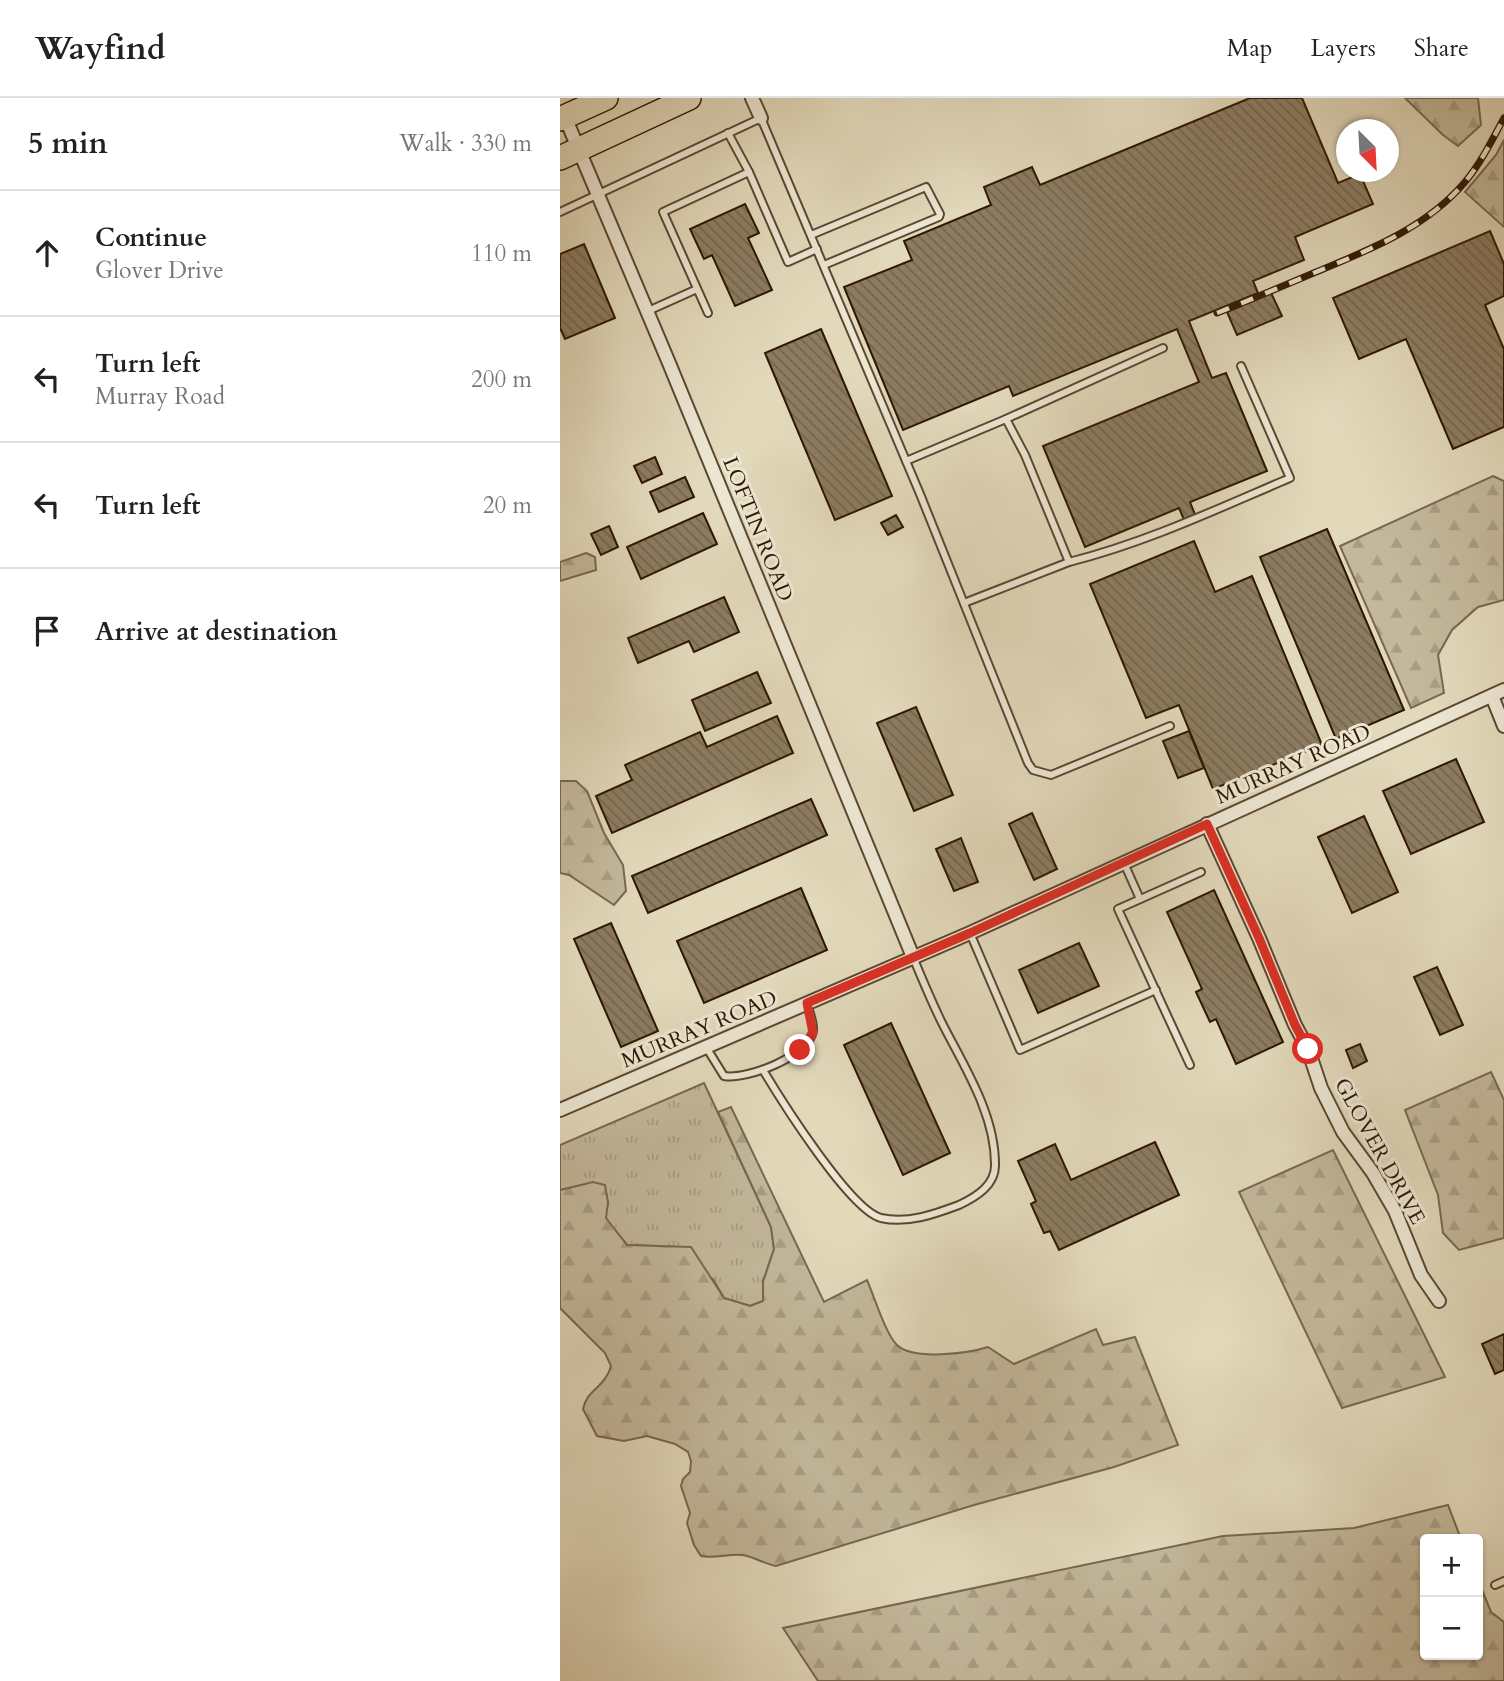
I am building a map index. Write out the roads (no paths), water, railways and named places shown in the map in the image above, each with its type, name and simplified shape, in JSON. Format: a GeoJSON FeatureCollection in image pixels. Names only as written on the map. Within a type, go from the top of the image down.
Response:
{"type":"FeatureCollection","features":[{"type":"Feature","properties":{"kind":"highway"},"geometry":{"type":"LineString","coordinates":[[562,118],[606,98]]}},
{"type":"Feature","properties":{"kind":"highway"},"geometry":{"type":"LineString","coordinates":[[570,153],[689,98]]}},
{"type":"Feature","properties":{"kind":"street"},"geometry":{"type":"LineString","coordinates":[[752,98],[761,118]]}},
{"type":"Feature","properties":{"kind":"street","name":"LOFTIN ROAD"},"geometry":{"type":"LineString","coordinates":[[562,118],[570,153],[596,195],[646,311],[913,957]]}},
{"type":"Feature","properties":{"kind":"street"},"geometry":{"type":"LineString","coordinates":[[1498,693],[1504,726]]}},
{"type":"Feature","properties":{"kind":"street","name":"MURRAY ROAD"},"geometry":{"type":"LineString","coordinates":[[560,1110],[970,933],[1498,693]]}},
{"type":"Feature","properties":{"kind":"street","name":"GLOVER DRIVE"},"geometry":{"type":"LineString","coordinates":[[1207,824],[1308,1049],[1321,1088],[1343,1132],[1373,1173],[1395,1211],[1421,1275],[1439,1301]]}},
{"type":"Feature","properties":{"kind":"lane"},"geometry":{"type":"LineString","coordinates":[[560,212],[761,118],[1033,770],[1051,775],[1062,772],[1170,726]]}},
{"type":"Feature","properties":{"kind":"lane"},"geometry":{"type":"LineString","coordinates":[[728,133],[749,172],[788,262],[817,249]]}},
{"type":"Feature","properties":{"kind":"lane"},"geometry":{"type":"LineString","coordinates":[[708,313],[663,212],[749,172]]}},
{"type":"Feature","properties":{"kind":"lane"},"geometry":{"type":"LineString","coordinates":[[811,234],[926,187],[940,214],[939,217],[824,265]]}},
{"type":"Feature","properties":{"kind":"lane"},"geometry":{"type":"LineString","coordinates":[[646,311],[698,289]]}},
{"type":"Feature","properties":{"kind":"lane"},"geometry":{"type":"LineString","coordinates":[[906,461],[1163,348]]}},
{"type":"Feature","properties":{"kind":"lane"},"geometry":{"type":"LineString","coordinates":[[964,603],[1069,562],[1104,553],[1183,524],[1290,478],[1241,366]]}},
{"type":"Feature","properties":{"kind":"lane"},"geometry":{"type":"LineString","coordinates":[[1006,419],[1025,455],[1069,562]]}},
{"type":"Feature","properties":{"kind":"lane"},"geometry":{"type":"LineString","coordinates":[[1124,863],[1140,899]]}},
{"type":"Feature","properties":{"kind":"lane"},"geometry":{"type":"LineString","coordinates":[[1191,1065],[1118,909],[1201,872]]}},
{"type":"Feature","properties":{"kind":"lane"},"geometry":{"type":"LineString","coordinates":[[970,933],[1020,1051],[1156,990]]}},
{"type":"Feature","properties":{"kind":"lane"},"geometry":{"type":"LineString","coordinates":[[763,1070],[783,1103],[849,1194],[880,1218],[932,1216],[977,1197],[988,1185],[996,1168],[993,1135],[975,1089],[913,957]]}},
{"type":"Feature","properties":{"kind":"lane"},"geometry":{"type":"LineString","coordinates":[[706,1047],[724,1076],[732,1077],[763,1070],[807,1044],[813,1033],[813,1025],[807,1003]]}},
{"type":"Feature","properties":{"kind":"lane"},"geometry":{"type":"LineString","coordinates":[[1495,1585],[1504,1581]]}},
{"type":"Feature","properties":{"kind":"railway"},"geometry":{"type":"LineString","coordinates":[[1217,313],[1356,255],[1415,225],[1450,198],[1465,182],[1504,118]]}}]}
